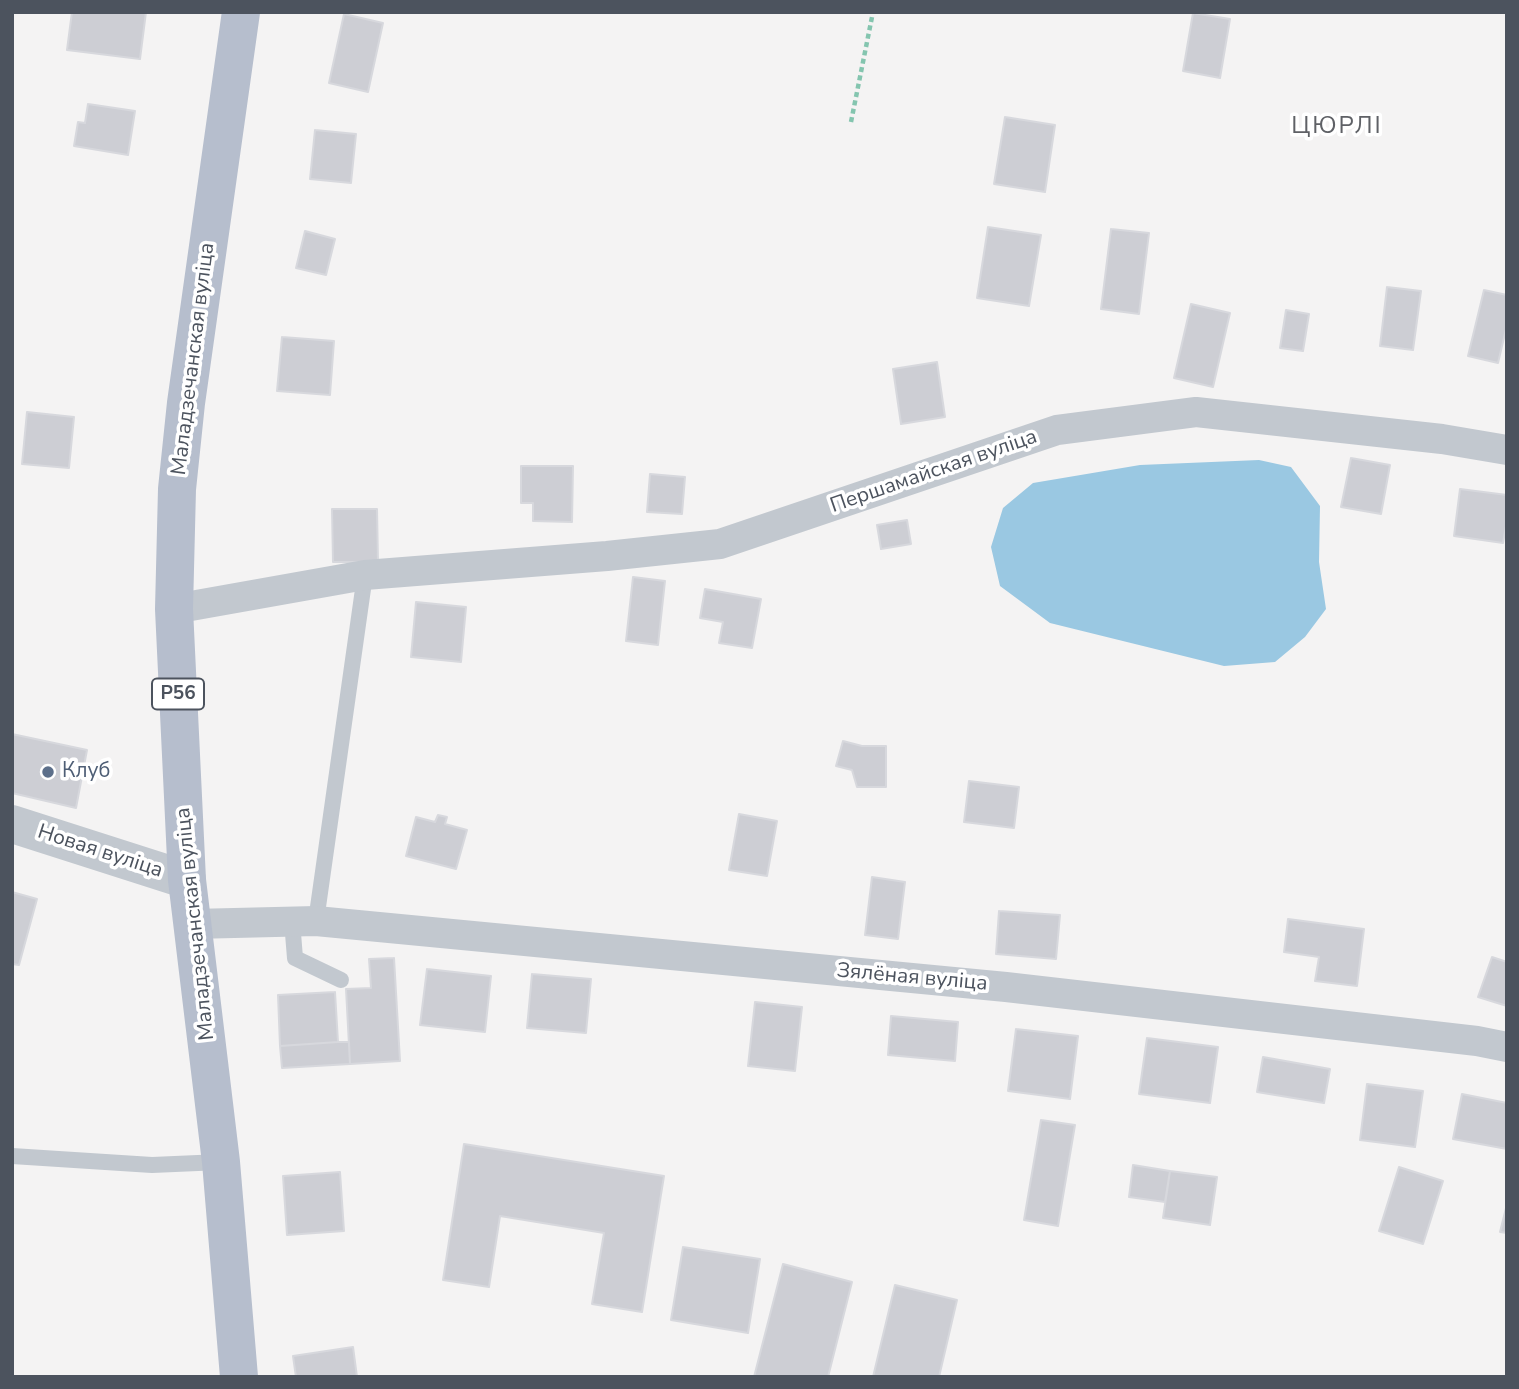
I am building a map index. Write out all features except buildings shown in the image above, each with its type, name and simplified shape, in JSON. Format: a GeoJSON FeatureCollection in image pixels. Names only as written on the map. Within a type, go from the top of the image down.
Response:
{"type":"FeatureCollection","features":[{"type":"Feature","properties":{"kind":"main road","name":"Маладзечанская вуліца"},"geometry":{"type":"LineString","coordinates":[[239,1377],[221,1162],[187,880],[174,609],[177,489],[185,415],[242,12]]}},
{"type":"Feature","properties":{"kind":"street","name":"Першамайская вуліца"},"geometry":{"type":"LineString","coordinates":[[174,609],[365,575],[607,556],[720,544],[1057,430],[1196,412],[1441,439],[1507,450]]}},
{"type":"Feature","properties":{"kind":"street","name":"Новая вуліца"},"geometry":{"type":"LineString","coordinates":[[12,824],[187,880]]}},
{"type":"Feature","properties":{"kind":"street","name":"Зялёная вуліца"},"geometry":{"type":"LineString","coordinates":[[193,924],[304,921],[1006,987],[1477,1041],[1507,1047]]}},
{"type":"Feature","properties":{"kind":"lane"},"geometry":{"type":"LineString","coordinates":[[341,980],[295,958],[304,921],[365,575]]}},
{"type":"Feature","properties":{"kind":"lane"},"geometry":{"type":"LineString","coordinates":[[12,1156],[152,1165],[221,1162]]}},
{"type":"Feature","properties":{"kind":"path"},"geometry":{"type":"LineString","coordinates":[[851,122],[873,12]]}},
{"type":"Feature","properties":{"kind":"water"},"geometry":{"type":"Polygon","coordinates":[[[1259,460],[1291,467],[1320,506],[1319,562],[1326,609],[1305,637],[1275,662],[1224,666],[1050,623],[1000,586],[991,547],[1003,508],[1033,483],[1140,465],[1259,460]]]}},
{"type":"Feature","properties":{"kind":"place","name":"Клуб"},"geometry":{"type":"Point","coordinates":[48,772]}},
{"type":"Feature","properties":{"kind":"district","name":"ЦЮРЛІ"},"geometry":{"type":"Point","coordinates":[1337,127]}}]}
